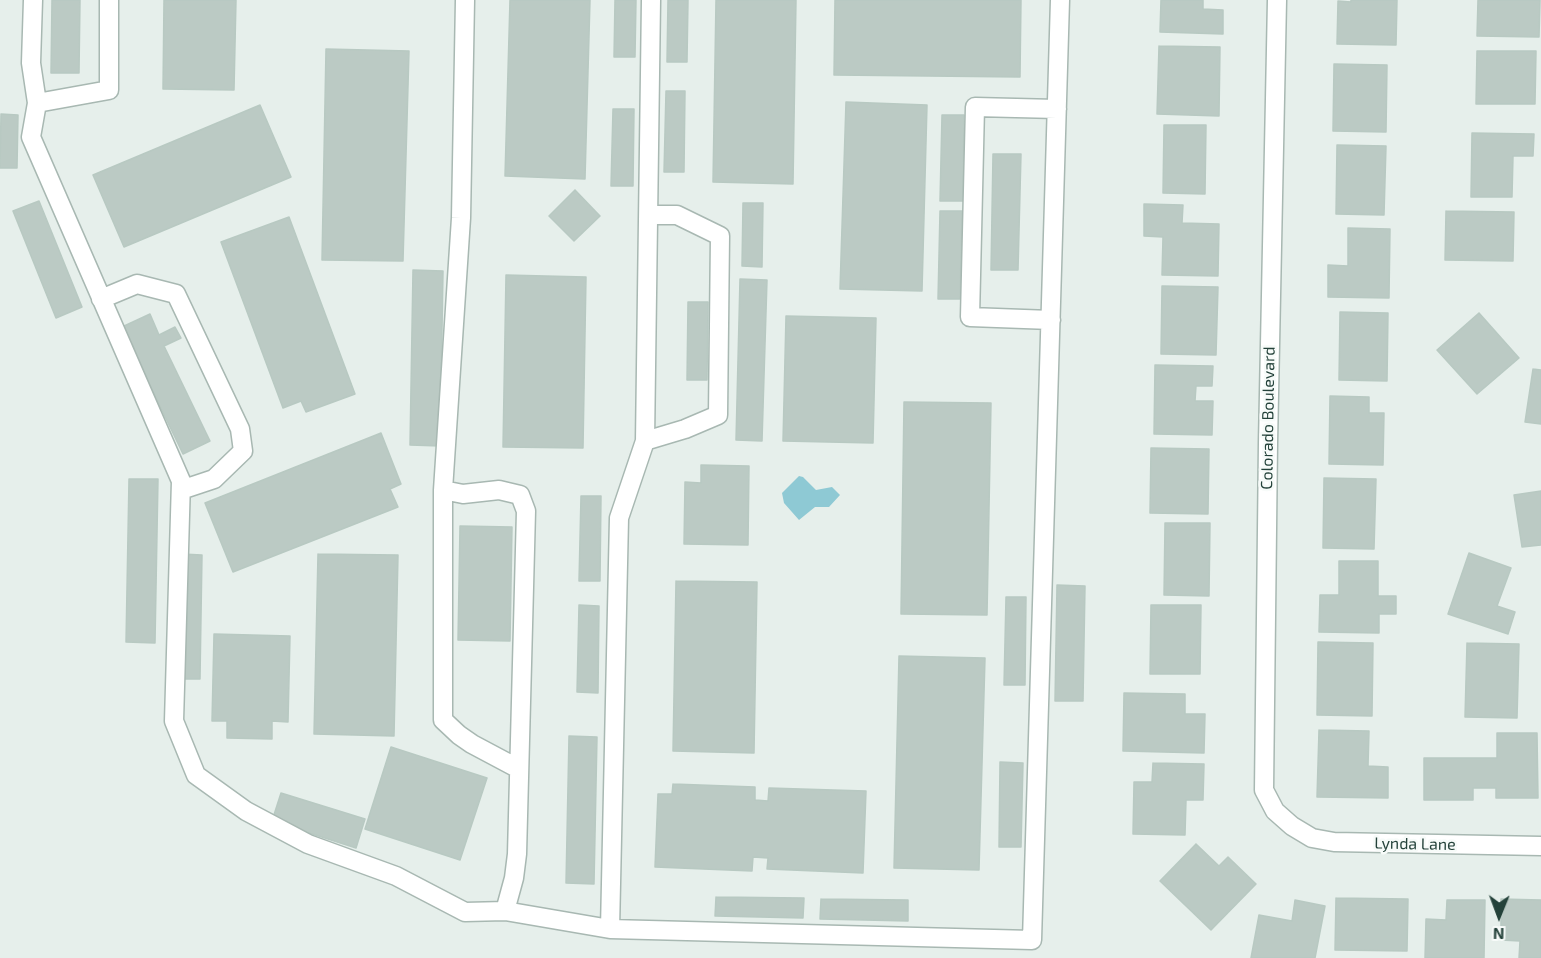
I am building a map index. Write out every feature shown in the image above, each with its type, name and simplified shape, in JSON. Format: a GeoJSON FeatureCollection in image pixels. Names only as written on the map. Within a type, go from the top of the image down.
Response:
{"type":"FeatureCollection","features":[{"type":"Feature","properties":{"kind":"street"},"geometry":{"type":"LineString","coordinates":[[33,0],[31,63],[37,103],[31,137],[181,481],[174,721],[196,775],[246,811],[308,844],[396,876],[465,912],[505,911],[610,929],[1032,940],[1060,0]]}},
{"type":"Feature","properties":{"kind":"street"},"geometry":{"type":"LineString","coordinates":[[37,103],[109,90],[109,0]]}},
{"type":"Feature","properties":{"kind":"street"},"geometry":{"type":"LineString","coordinates":[[465,0],[461,218],[443,490],[443,720],[472,744],[519,769]]}},
{"type":"Feature","properties":{"kind":"street"},"geometry":{"type":"LineString","coordinates":[[610,929],[619,518],[645,441],[651,0]]}},
{"type":"Feature","properties":{"kind":"street","name":"Colorado Boulevard"},"geometry":{"type":"LineString","coordinates":[[1277,0],[1264,790],[1275,811],[1292,826]]}},
{"type":"Feature","properties":{"kind":"street"},"geometry":{"type":"LineString","coordinates":[[1051,320],[970,317],[975,107],[1057,109]]}},
{"type":"Feature","properties":{"kind":"street"},"geometry":{"type":"LineString","coordinates":[[645,441],[685,429],[718,415],[720,236],[677,215],[649,214]]}},
{"type":"Feature","properties":{"kind":"street"},"geometry":{"type":"LineString","coordinates":[[101,299],[136,284],[176,294],[240,429],[243,451],[214,479],[181,490]]}},
{"type":"Feature","properties":{"kind":"street"},"geometry":{"type":"LineString","coordinates":[[443,490],[463,494],[499,490],[520,495],[526,511],[517,854],[514,878],[505,911]]}},
{"type":"Feature","properties":{"kind":"street","name":"Lynda Lane"},"geometry":{"type":"LineString","coordinates":[[1292,826],[1312,838],[1334,842],[1541,846]]}},
{"type":"Feature","properties":{"kind":"water"},"geometry":{"type":"Polygon","coordinates":[[[799,476],[816,490],[832,487],[840,495],[829,507],[815,507],[799,520],[784,503],[782,493],[799,476]]]}},
{"type":"Feature","properties":{"kind":"building"},"geometry":{"type":"Polygon","coordinates":[[[52,0],[80,0],[79,73],[51,73],[52,0]]]}},
{"type":"Feature","properties":{"kind":"building"},"geometry":{"type":"Polygon","coordinates":[[[164,0],[236,0],[234,90],[163,89],[164,0]]]}},
{"type":"Feature","properties":{"kind":"building"},"geometry":{"type":"Polygon","coordinates":[[[510,0],[590,0],[585,179],[505,176],[510,0]]]}},
{"type":"Feature","properties":{"kind":"building"},"geometry":{"type":"Polygon","coordinates":[[[615,0],[636,0],[635,57],[614,57],[615,0]]]}},
{"type":"Feature","properties":{"kind":"building"},"geometry":{"type":"Polygon","coordinates":[[[668,0],[688,0],[687,62],[667,62],[668,0]]]}},
{"type":"Feature","properties":{"kind":"building"},"geometry":{"type":"Polygon","coordinates":[[[716,0],[796,0],[793,184],[713,182],[716,0]]]}},
{"type":"Feature","properties":{"kind":"building"},"geometry":{"type":"Polygon","coordinates":[[[835,0],[1021,0],[1020,77],[834,75],[835,0]]]}},
{"type":"Feature","properties":{"kind":"building"},"geometry":{"type":"Polygon","coordinates":[[[1161,0],[1203,0],[1203,9],[1223,10],[1223,34],[1160,32],[1161,0]]]}},
{"type":"Feature","properties":{"kind":"building"},"geometry":{"type":"Polygon","coordinates":[[[1351,0],[1397,0],[1396,45],[1337,44],[1338,1],[1351,2],[1351,0]]]}},
{"type":"Feature","properties":{"kind":"building"},"geometry":{"type":"Polygon","coordinates":[[[1478,0],[1540,0],[1539,37],[1477,36],[1478,0]]]}},
{"type":"Feature","properties":{"kind":"building"},"geometry":{"type":"Polygon","coordinates":[[[1159,46],[1220,47],[1219,116],[1157,114],[1159,46]]]}},
{"type":"Feature","properties":{"kind":"building"},"geometry":{"type":"Polygon","coordinates":[[[326,49],[409,51],[403,261],[322,260],[326,49]]]}},
{"type":"Feature","properties":{"kind":"building"},"geometry":{"type":"Polygon","coordinates":[[[1477,51],[1536,51],[1535,104],[1476,104],[1477,51]]]}},
{"type":"Feature","properties":{"kind":"building"},"geometry":{"type":"Polygon","coordinates":[[[1334,64],[1387,65],[1386,132],[1333,131],[1334,64]]]}},
{"type":"Feature","properties":{"kind":"building"},"geometry":{"type":"Polygon","coordinates":[[[666,91],[685,91],[684,172],[664,172],[666,91]]]}},
{"type":"Feature","properties":{"kind":"building"},"geometry":{"type":"Polygon","coordinates":[[[846,102],[927,105],[922,291],[840,289],[846,102]]]}},
{"type":"Feature","properties":{"kind":"building"},"geometry":{"type":"Polygon","coordinates":[[[260,105],[291,177],[124,247],[93,175],[260,105]]]}},
{"type":"Feature","properties":{"kind":"building"},"geometry":{"type":"Polygon","coordinates":[[[613,109],[634,109],[633,186],[611,186],[613,109]]]}},
{"type":"Feature","properties":{"kind":"building"},"geometry":{"type":"Polygon","coordinates":[[[1,114],[18,115],[17,168],[0,168],[1,114]]]}},
{"type":"Feature","properties":{"kind":"building"},"geometry":{"type":"Polygon","coordinates":[[[942,115],[964,115],[963,201],[940,201],[942,115]]]}},
{"type":"Feature","properties":{"kind":"building"},"geometry":{"type":"Polygon","coordinates":[[[1164,125],[1206,125],[1205,194],[1163,193],[1164,125]]]}},
{"type":"Feature","properties":{"kind":"building"},"geometry":{"type":"Polygon","coordinates":[[[1472,133],[1534,134],[1533,156],[1513,156],[1512,197],[1471,197],[1472,133]]]}},
{"type":"Feature","properties":{"kind":"building"},"geometry":{"type":"Polygon","coordinates":[[[1337,145],[1386,146],[1384,215],[1336,214],[1337,145]]]}},
{"type":"Feature","properties":{"kind":"building"},"geometry":{"type":"Polygon","coordinates":[[[993,154],[1021,154],[1018,270],[991,270],[993,154]]]}},
{"type":"Feature","properties":{"kind":"building"},"geometry":{"type":"Polygon","coordinates":[[[575,190],[600,216],[574,241],[549,216],[575,190]]]}},
{"type":"Feature","properties":{"kind":"building"},"geometry":{"type":"Polygon","coordinates":[[[39,201],[82,307],[56,318],[13,211],[39,201]]]}},
{"type":"Feature","properties":{"kind":"building"},"geometry":{"type":"Polygon","coordinates":[[[743,203],[763,203],[762,267],[742,266],[743,203]]]}},
{"type":"Feature","properties":{"kind":"building"},"geometry":{"type":"Polygon","coordinates":[[[1144,204],[1183,205],[1182,223],[1219,224],[1218,276],[1162,275],[1163,237],[1144,236],[1144,204]]]}},
{"type":"Feature","properties":{"kind":"building"},"geometry":{"type":"Polygon","coordinates":[[[940,211],[962,211],[960,299],[938,299],[940,211]]]}},
{"type":"Feature","properties":{"kind":"building"},"geometry":{"type":"Polygon","coordinates":[[[1446,211],[1514,212],[1513,261],[1445,260],[1446,211]]]}},
{"type":"Feature","properties":{"kind":"building"},"geometry":{"type":"Polygon","coordinates":[[[289,217],[355,394],[306,412],[301,401],[283,408],[221,242],[289,217]]]}},
{"type":"Feature","properties":{"kind":"building"},"geometry":{"type":"Polygon","coordinates":[[[1348,228],[1390,229],[1389,298],[1328,297],[1328,265],[1348,266],[1348,228]]]}},
{"type":"Feature","properties":{"kind":"building"},"geometry":{"type":"Polygon","coordinates":[[[413,270],[443,271],[440,446],[410,445],[413,270]]]}},
{"type":"Feature","properties":{"kind":"building"},"geometry":{"type":"Polygon","coordinates":[[[506,275],[586,277],[583,448],[503,447],[506,275]]]}},
{"type":"Feature","properties":{"kind":"building"},"geometry":{"type":"Polygon","coordinates":[[[740,279],[767,280],[762,441],[736,440],[740,279]]]}},
{"type":"Feature","properties":{"kind":"building"},"geometry":{"type":"Polygon","coordinates":[[[1162,286],[1218,287],[1216,355],[1161,354],[1162,286]]]}},
{"type":"Feature","properties":{"kind":"building"},"geometry":{"type":"Polygon","coordinates":[[[688,302],[708,302],[707,380],[687,380],[688,302]]]}},
{"type":"Feature","properties":{"kind":"building"},"geometry":{"type":"Polygon","coordinates":[[[1340,312],[1388,313],[1387,381],[1339,380],[1340,312]]]}},
{"type":"Feature","properties":{"kind":"building"},"geometry":{"type":"Polygon","coordinates":[[[1479,313],[1519,358],[1477,394],[1437,350],[1479,313]]]}},
{"type":"Feature","properties":{"kind":"building"},"geometry":{"type":"Polygon","coordinates":[[[150,314],[159,335],[175,327],[181,338],[164,346],[210,441],[183,454],[122,327],[150,314]]]}},
{"type":"Feature","properties":{"kind":"building"},"geometry":{"type":"Polygon","coordinates":[[[786,316],[876,318],[873,443],[783,441],[786,316]]]}},
{"type":"Feature","properties":{"kind":"building"},"geometry":{"type":"Polygon","coordinates":[[[1155,365],[1213,366],[1212,386],[1196,386],[1195,401],[1213,401],[1212,435],[1154,434],[1155,365]]]}},
{"type":"Feature","properties":{"kind":"building"},"geometry":{"type":"Polygon","coordinates":[[[1533,369],[1541,370],[1541,424],[1525,422],[1533,369]]]}},
{"type":"Feature","properties":{"kind":"building"},"geometry":{"type":"Polygon","coordinates":[[[1330,396],[1369,397],[1369,413],[1384,413],[1383,465],[1329,464],[1330,396]]]}},
{"type":"Feature","properties":{"kind":"building"},"geometry":{"type":"Polygon","coordinates":[[[904,402],[991,403],[987,615],[901,614],[904,402]]]}},
{"type":"Feature","properties":{"kind":"building"},"geometry":{"type":"Polygon","coordinates":[[[381,433],[401,484],[390,489],[398,507],[233,572],[205,503],[381,433]]]}},
{"type":"Feature","properties":{"kind":"building"},"geometry":{"type":"Polygon","coordinates":[[[1151,448],[1209,449],[1208,514],[1150,513],[1151,448]]]}},
{"type":"Feature","properties":{"kind":"building"},"geometry":{"type":"Polygon","coordinates":[[[701,465],[749,466],[748,545],[684,544],[685,482],[701,483],[701,465]]]}},
{"type":"Feature","properties":{"kind":"building"},"geometry":{"type":"Polygon","coordinates":[[[1324,478],[1376,479],[1374,549],[1323,548],[1324,478]]]}},
{"type":"Feature","properties":{"kind":"building"},"geometry":{"type":"Polygon","coordinates":[[[129,479],[158,479],[155,643],[126,642],[129,479]]]}},
{"type":"Feature","properties":{"kind":"building"},"geometry":{"type":"Polygon","coordinates":[[[1541,491],[1541,545],[1522,547],[1514,495],[1541,491]]]}},
{"type":"Feature","properties":{"kind":"building"},"geometry":{"type":"Polygon","coordinates":[[[581,496],[601,496],[600,581],[579,581],[581,496]]]}},
{"type":"Feature","properties":{"kind":"building"},"geometry":{"type":"Polygon","coordinates":[[[1165,523],[1210,523],[1209,596],[1164,595],[1165,523]]]}},
{"type":"Feature","properties":{"kind":"building"},"geometry":{"type":"Polygon","coordinates":[[[460,526],[512,527],[510,641],[458,640],[460,526]]]}},
{"type":"Feature","properties":{"kind":"building"},"geometry":{"type":"Polygon","coordinates":[[[1469,553],[1511,568],[1497,606],[1515,612],[1508,634],[1448,614],[1469,553]]]}},
{"type":"Feature","properties":{"kind":"building"},"geometry":{"type":"Polygon","coordinates":[[[182,554],[202,555],[200,679],[179,679],[182,554]]]}},
{"type":"Feature","properties":{"kind":"building"},"geometry":{"type":"Polygon","coordinates":[[[318,554],[398,555],[394,736],[314,734],[318,554]]]}},
{"type":"Feature","properties":{"kind":"building"},"geometry":{"type":"Polygon","coordinates":[[[1339,561],[1378,561],[1378,596],[1396,596],[1396,614],[1379,614],[1379,633],[1319,632],[1320,595],[1339,595],[1339,561]]]}},
{"type":"Feature","properties":{"kind":"building"},"geometry":{"type":"Polygon","coordinates":[[[676,581],[757,582],[754,753],[673,751],[676,581]]]}},
{"type":"Feature","properties":{"kind":"building"},"geometry":{"type":"Polygon","coordinates":[[[1057,585],[1085,586],[1083,701],[1055,701],[1057,585]]]}},
{"type":"Feature","properties":{"kind":"building"},"geometry":{"type":"Polygon","coordinates":[[[1006,597],[1026,597],[1025,685],[1004,685],[1006,597]]]}},
{"type":"Feature","properties":{"kind":"building"},"geometry":{"type":"Polygon","coordinates":[[[579,605],[599,606],[598,693],[577,692],[579,605]]]}},
{"type":"Feature","properties":{"kind":"building"},"geometry":{"type":"Polygon","coordinates":[[[1151,605],[1201,605],[1200,674],[1150,674],[1151,605]]]}},
{"type":"Feature","properties":{"kind":"building"},"geometry":{"type":"Polygon","coordinates":[[[214,634],[290,636],[288,722],[272,721],[272,739],[227,738],[227,721],[212,721],[214,634]]]}},
{"type":"Feature","properties":{"kind":"building"},"geometry":{"type":"Polygon","coordinates":[[[1318,642],[1373,643],[1372,716],[1317,715],[1318,642]]]}},
{"type":"Feature","properties":{"kind":"building"},"geometry":{"type":"Polygon","coordinates":[[[1467,643],[1519,644],[1517,718],[1465,717],[1467,643]]]}},
{"type":"Feature","properties":{"kind":"building"},"geometry":{"type":"Polygon","coordinates":[[[899,656],[985,658],[979,870],[894,868],[899,656]]]}},
{"type":"Feature","properties":{"kind":"building"},"geometry":{"type":"Polygon","coordinates":[[[1124,693],[1185,694],[1185,714],[1205,714],[1204,753],[1123,751],[1124,693]]]}},
{"type":"Feature","properties":{"kind":"building"},"geometry":{"type":"Polygon","coordinates":[[[1319,730],[1369,731],[1368,766],[1388,767],[1388,798],[1317,797],[1319,730]]]}},
{"type":"Feature","properties":{"kind":"building"},"geometry":{"type":"Polygon","coordinates":[[[1497,733],[1537,733],[1538,798],[1496,798],[1496,788],[1473,788],[1473,800],[1424,800],[1424,758],[1497,758],[1497,733]]]}},
{"type":"Feature","properties":{"kind":"building"},"geometry":{"type":"Polygon","coordinates":[[[569,736],[597,737],[594,884],[566,883],[569,736]]]}},
{"type":"Feature","properties":{"kind":"building"},"geometry":{"type":"Polygon","coordinates":[[[391,747],[487,778],[460,860],[365,829],[391,747]]]}},
{"type":"Feature","properties":{"kind":"building"},"geometry":{"type":"Polygon","coordinates":[[[1000,762],[1023,763],[1021,847],[999,847],[1000,762]]]}},
{"type":"Feature","properties":{"kind":"building"},"geometry":{"type":"Polygon","coordinates":[[[1153,763],[1204,764],[1203,800],[1186,800],[1185,835],[1133,834],[1134,782],[1152,782],[1153,763]]]}},
{"type":"Feature","properties":{"kind":"building"},"geometry":{"type":"Polygon","coordinates":[[[673,784],[755,787],[755,800],[768,801],[769,788],[866,791],[863,873],[767,869],[768,858],[753,857],[752,871],[655,867],[658,794],[672,794],[673,784]]]}},
{"type":"Feature","properties":{"kind":"building"},"geometry":{"type":"Polygon","coordinates":[[[281,793],[365,819],[356,848],[272,821],[281,793]]]}},
{"type":"Feature","properties":{"kind":"building"},"geometry":{"type":"Polygon","coordinates":[[[1196,844],[1219,866],[1228,857],[1256,884],[1211,930],[1160,881],[1196,844]]]}},
{"type":"Feature","properties":{"kind":"building"},"geometry":{"type":"Polygon","coordinates":[[[716,897],[804,898],[803,918],[715,916],[716,897]]]}},
{"type":"Feature","properties":{"kind":"building"},"geometry":{"type":"Polygon","coordinates":[[[1336,898],[1408,899],[1407,951],[1335,950],[1336,898]]]}},
{"type":"Feature","properties":{"kind":"building"},"geometry":{"type":"Polygon","coordinates":[[[821,899],[908,900],[908,921],[820,919],[821,899]]]}},
{"type":"Feature","properties":{"kind":"building"},"geometry":{"type":"Polygon","coordinates":[[[1501,899],[1541,900],[1541,958],[1519,958],[1520,941],[1501,940],[1501,899]]]}},
{"type":"Feature","properties":{"kind":"building"},"geometry":{"type":"Polygon","coordinates":[[[1295,900],[1325,906],[1315,958],[1251,958],[1259,915],[1292,921],[1295,900]]]}},
{"type":"Feature","properties":{"kind":"building"},"geometry":{"type":"Polygon","coordinates":[[[1447,900],[1485,900],[1484,958],[1425,958],[1426,919],[1446,920],[1447,900]]]}}]}
